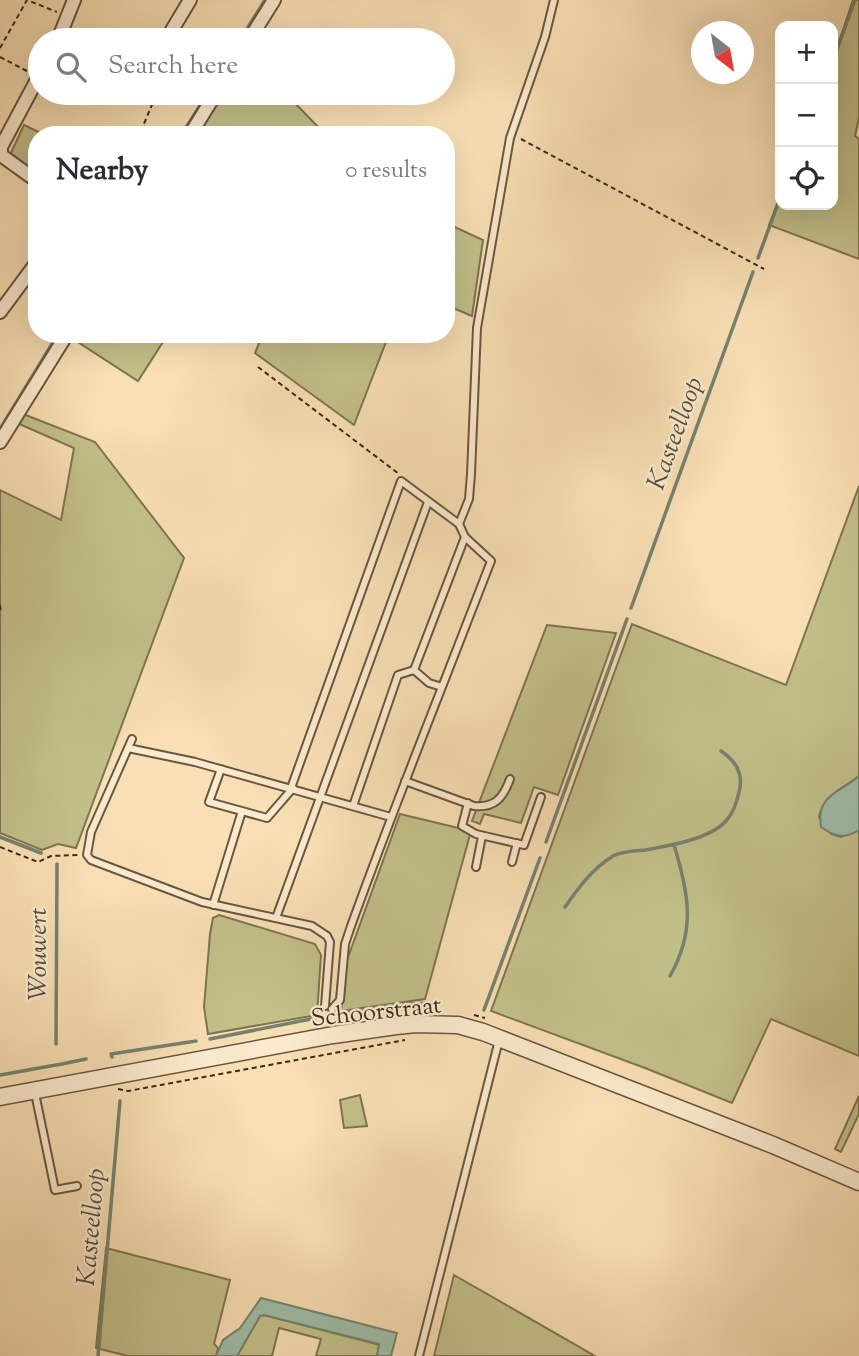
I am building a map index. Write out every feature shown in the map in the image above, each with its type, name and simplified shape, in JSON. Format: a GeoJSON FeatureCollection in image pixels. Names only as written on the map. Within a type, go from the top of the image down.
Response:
{"type":"FeatureCollection","features":[{"type":"Feature","properties":{"kind":"street"},"geometry":{"type":"LineString","coordinates":[[63,28],[74,0]]}},
{"type":"Feature","properties":{"kind":"street"},"geometry":{"type":"LineString","coordinates":[[173,28],[190,0]]}},
{"type":"Feature","properties":{"kind":"street"},"geometry":{"type":"LineString","coordinates":[[256,28],[274,0]]}},
{"type":"Feature","properties":{"kind":"street"},"geometry":{"type":"LineString","coordinates":[[28,98],[1,147],[1,155],[28,174]]}},
{"type":"Feature","properties":{"kind":"street"},"geometry":{"type":"LineString","coordinates":[[196,126],[209,105]]}},
{"type":"Feature","properties":{"kind":"street"},"geometry":{"type":"LineString","coordinates":[[0,119],[12,126]]}},
{"type":"Feature","properties":{"kind":"street"},"geometry":{"type":"LineString","coordinates":[[0,312],[28,274]]}},
{"type":"Feature","properties":{"kind":"street"},"geometry":{"type":"LineString","coordinates":[[0,442],[61,343]]}},
{"type":"Feature","properties":{"kind":"street","name":"Schoorstraat"},"geometry":{"type":"LineString","coordinates":[[0,1097],[333,1035],[416,1024],[458,1025],[773,1145],[859,1182]]}},
{"type":"Feature","properties":{"kind":"lane"},"geometry":{"type":"LineString","coordinates":[[459,524],[468,499],[471,474],[477,328],[511,133],[545,37],[554,0]]}},
{"type":"Feature","properties":{"kind":"lane"},"geometry":{"type":"LineString","coordinates":[[132,739],[91,832],[87,855],[91,860],[133,878],[213,905],[312,926],[329,940],[329,1008],[340,1000],[347,939],[391,817],[491,561],[465,537],[459,524],[401,481],[292,788],[267,818],[209,802],[221,769]]}},
{"type":"Feature","properties":{"kind":"lane"},"geometry":{"type":"LineString","coordinates":[[276,918],[428,502]]}},
{"type":"Feature","properties":{"kind":"lane"},"geometry":{"type":"LineString","coordinates":[[414,670],[465,537]]}},
{"type":"Feature","properties":{"kind":"lane"},"geometry":{"type":"LineString","coordinates":[[353,806],[398,675],[414,670]]}},
{"type":"Feature","properties":{"kind":"lane"},"geometry":{"type":"LineString","coordinates":[[414,670],[429,684],[442,687]]}},
{"type":"Feature","properties":{"kind":"lane"},"geometry":{"type":"LineString","coordinates":[[128,748],[221,769],[391,817]]}},
{"type":"Feature","properties":{"kind":"lane"},"geometry":{"type":"LineString","coordinates":[[405,781],[486,807],[503,796],[510,779]]}},
{"type":"Feature","properties":{"kind":"lane"},"geometry":{"type":"LineString","coordinates":[[468,803],[462,826],[482,836],[524,845],[541,797]]}},
{"type":"Feature","properties":{"kind":"lane"},"geometry":{"type":"LineString","coordinates":[[213,905],[242,811]]}},
{"type":"Feature","properties":{"kind":"lane"},"geometry":{"type":"LineString","coordinates":[[476,867],[482,836]]}},
{"type":"Feature","properties":{"kind":"lane"},"geometry":{"type":"LineString","coordinates":[[512,862],[517,843]]}},
{"type":"Feature","properties":{"kind":"lane"},"geometry":{"type":"LineString","coordinates":[[329,940],[347,939]]}},
{"type":"Feature","properties":{"kind":"lane"},"geometry":{"type":"LineString","coordinates":[[419,1356],[496,1046],[500,1039]]}},
{"type":"Feature","properties":{"kind":"lane"},"geometry":{"type":"LineString","coordinates":[[34,1091],[55,1190],[77,1186]]}},
{"type":"Feature","properties":{"kind":"path"},"geometry":{"type":"LineString","coordinates":[[0,47],[27,0],[68,16]]}},
{"type":"Feature","properties":{"kind":"path"},"geometry":{"type":"LineString","coordinates":[[0,57],[28,74]]}},
{"type":"Feature","properties":{"kind":"path"},"geometry":{"type":"LineString","coordinates":[[145,126],[152,105]]}},
{"type":"Feature","properties":{"kind":"path"},"geometry":{"type":"LineString","coordinates":[[511,133],[764,269]]}},
{"type":"Feature","properties":{"kind":"path"},"geometry":{"type":"LineString","coordinates":[[258,367],[399,471],[401,481]]}},
{"type":"Feature","properties":{"kind":"path"},"geometry":{"type":"LineString","coordinates":[[0,605],[1,611]]}},
{"type":"Feature","properties":{"kind":"path"},"geometry":{"type":"LineString","coordinates":[[0,847],[37,862],[51,856],[87,855]]}},
{"type":"Feature","properties":{"kind":"shaded area"},"geometry":{"type":"Polygon","coordinates":[[[853,0],[859,0],[859,117],[855,136],[859,139],[859,259],[769,225],[775,210],[838,210],[838,45],[853,0]]]}},
{"type":"Feature","properties":{"kind":"shaded area"},"geometry":{"type":"Polygon","coordinates":[[[215,105],[297,105],[317,126],[202,126],[215,105]]]}},
{"type":"Feature","properties":{"kind":"shaded area"},"geometry":{"type":"Polygon","coordinates":[[[24,125],[28,127],[28,169],[10,155],[24,125]]]}},
{"type":"Feature","properties":{"kind":"shaded area"},"geometry":{"type":"Polygon","coordinates":[[[455,227],[483,240],[472,316],[455,309],[455,227]]]}},
{"type":"Feature","properties":{"kind":"shaded area"},"geometry":{"type":"Polygon","coordinates":[[[79,343],[162,343],[138,381],[79,343]]]}},
{"type":"Feature","properties":{"kind":"shaded area"},"geometry":{"type":"Polygon","coordinates":[[[259,343],[386,343],[354,425],[255,353],[259,343]]]}},
{"type":"Feature","properties":{"kind":"shaded area"},"geometry":{"type":"Polygon","coordinates":[[[23,414],[95,442],[184,558],[76,848],[58,844],[42,850],[0,833],[0,490],[61,520],[74,448],[17,423],[23,414]]]}},
{"type":"Feature","properties":{"kind":"shaded area"},"geometry":{"type":"Polygon","coordinates":[[[859,486],[859,776],[829,797],[819,817],[831,834],[841,837],[859,830],[859,1056],[771,1019],[732,1103],[491,1011],[632,624],[786,685],[859,486]]]}},
{"type":"Feature","properties":{"kind":"shaded area"},"geometry":{"type":"Polygon","coordinates":[[[547,625],[616,633],[558,795],[534,787],[521,823],[484,814],[480,824],[472,821],[547,625]]]}},
{"type":"Feature","properties":{"kind":"shaded area"},"geometry":{"type":"Polygon","coordinates":[[[859,776],[859,830],[840,836],[821,827],[820,816],[826,801],[859,776]]]}},
{"type":"Feature","properties":{"kind":"shaded area"},"geometry":{"type":"Polygon","coordinates":[[[400,814],[471,831],[425,999],[341,1011],[346,963],[400,814]]]}},
{"type":"Feature","properties":{"kind":"shaded area"},"geometry":{"type":"Polygon","coordinates":[[[219,915],[315,944],[321,955],[317,1015],[208,1034],[204,1007],[210,934],[213,918],[219,915]]]}},
{"type":"Feature","properties":{"kind":"shaded area"},"geometry":{"type":"Polygon","coordinates":[[[360,1095],[367,1126],[344,1128],[340,1100],[360,1095]]]}},
{"type":"Feature","properties":{"kind":"shaded area"},"geometry":{"type":"Polygon","coordinates":[[[859,1096],[859,1114],[841,1152],[835,1149],[859,1096]]]}},
{"type":"Feature","properties":{"kind":"shaded area"},"geometry":{"type":"Polygon","coordinates":[[[106,1248],[230,1280],[214,1344],[218,1348],[216,1356],[128,1356],[96,1348],[106,1248]]]}},
{"type":"Feature","properties":{"kind":"shaded area"},"geometry":{"type":"Polygon","coordinates":[[[454,1275],[595,1356],[434,1356],[454,1275]]]}},
{"type":"Feature","properties":{"kind":"shaded area"},"geometry":{"type":"Polygon","coordinates":[[[261,1298],[397,1333],[391,1356],[377,1356],[379,1344],[264,1315],[260,1316],[237,1356],[216,1356],[223,1340],[240,1328],[261,1298]]]}},
{"type":"Feature","properties":{"kind":"shaded area"},"geometry":{"type":"Polygon","coordinates":[[[260,1316],[380,1345],[377,1356],[316,1356],[321,1339],[279,1328],[272,1356],[237,1356],[260,1316]]]}},
{"type":"Feature","properties":{"kind":"waterway","name":"Wouwert"},"geometry":{"type":"LineString","coordinates":[[248,28],[265,0]]}},
{"type":"Feature","properties":{"kind":"waterway","name":"Kasteelloop"},"geometry":{"type":"LineString","coordinates":[[838,46],[855,0]]}},
{"type":"Feature","properties":{"kind":"waterway","name":"Wouwert"},"geometry":{"type":"LineString","coordinates":[[187,126],[200,105]]}},
{"type":"Feature","properties":{"kind":"waterway","name":"Kasteelloop"},"geometry":{"type":"LineString","coordinates":[[758,258],[776,210]]}},
{"type":"Feature","properties":{"kind":"waterway","name":"Kasteelloop"},"geometry":{"type":"LineString","coordinates":[[631,608],[753,272]]}},
{"type":"Feature","properties":{"kind":"waterway","name":"Wouwert"},"geometry":{"type":"LineString","coordinates":[[0,429],[53,343]]}},
{"type":"Feature","properties":{"kind":"waterway","name":"Kasteelloop"},"geometry":{"type":"LineString","coordinates":[[546,842],[627,619]]}},
{"type":"Feature","properties":{"kind":"waterway"},"geometry":{"type":"LineString","coordinates":[[565,907],[592,873],[613,856],[688,841],[710,833],[726,821],[736,803],[740,779],[735,764],[721,751]]}},
{"type":"Feature","properties":{"kind":"waterway","name":"Wouwert"},"geometry":{"type":"LineString","coordinates":[[0,837],[41,853]]}},
{"type":"Feature","properties":{"kind":"waterway"},"geometry":{"type":"LineString","coordinates":[[670,976],[684,943],[687,927],[686,896],[674,845]]}},
{"type":"Feature","properties":{"kind":"waterway","name":"Kasteelloop"},"geometry":{"type":"LineString","coordinates":[[484,1010],[540,858]]}},
{"type":"Feature","properties":{"kind":"waterway","name":"Wouwert"},"geometry":{"type":"LineString","coordinates":[[56,1044],[57,864]]}},
{"type":"Feature","properties":{"kind":"waterway","name":"Kasteelloop"},"geometry":{"type":"LineString","coordinates":[[349,1012],[400,1004],[437,1003]]}},
{"type":"Feature","properties":{"kind":"waterway","name":"Kasteelloop"},"geometry":{"type":"LineString","coordinates":[[210,1039],[316,1018]]}},
{"type":"Feature","properties":{"kind":"waterway","name":"Kasteelloop"},"geometry":{"type":"LineString","coordinates":[[112,1057],[111,1054],[196,1041]]}},
{"type":"Feature","properties":{"kind":"waterway","name":"Wouwert"},"geometry":{"type":"LineString","coordinates":[[57,1065],[86,1059]]}},
{"type":"Feature","properties":{"kind":"waterway"},"geometry":{"type":"LineString","coordinates":[[0,1075],[56,1065]]}},
{"type":"Feature","properties":{"kind":"waterway","name":"Kasteelloop"},"geometry":{"type":"LineString","coordinates":[[98,1356],[120,1101]]}}]}
